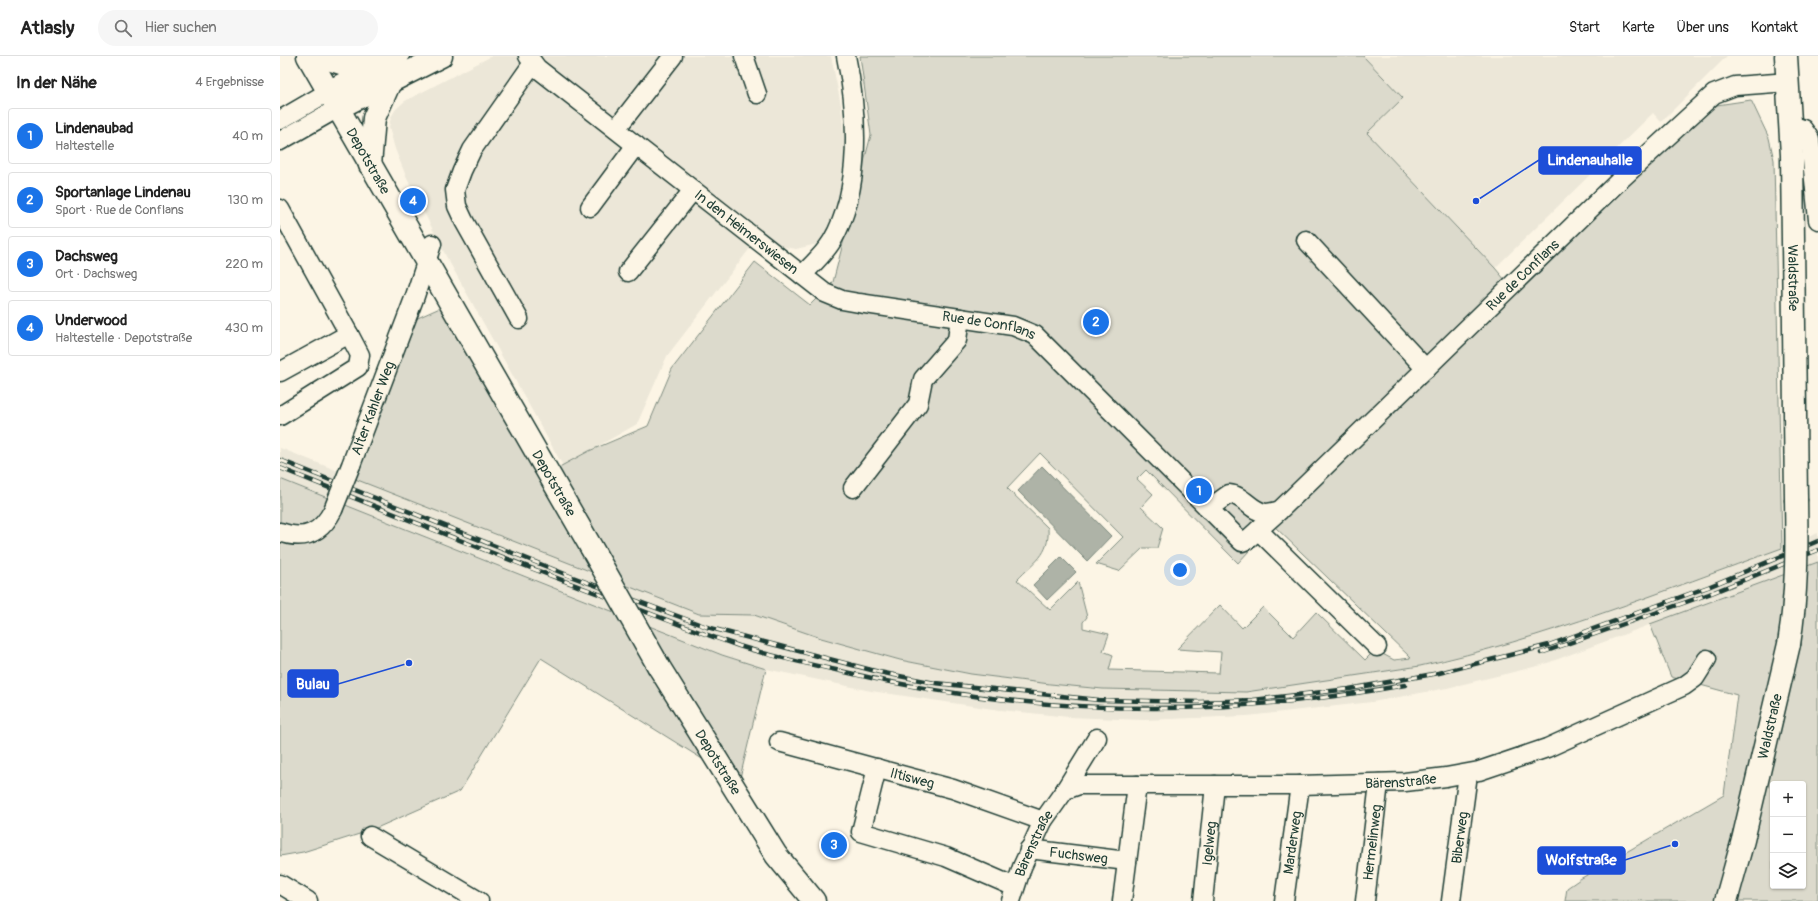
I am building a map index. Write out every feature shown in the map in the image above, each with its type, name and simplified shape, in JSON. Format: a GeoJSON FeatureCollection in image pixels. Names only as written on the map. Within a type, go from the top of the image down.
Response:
{"type":"FeatureCollection","features":[{"type":"Feature","properties":{"kind":"main road","name":"Depotstraße"},"geometry":{"type":"LineString","coordinates":[[308,56],[370,165],[429,252],[591,547],[659,667],[776,855],[814,901]]}},
{"type":"Feature","properties":{"kind":"main road"},"geometry":{"type":"LineString","coordinates":[[319,56],[344,64],[390,67],[441,56]]}},
{"type":"Feature","properties":{"kind":"main road","name":"Waldstraße"},"geometry":{"type":"LineString","coordinates":[[1726,901],[1743,840],[1789,644],[1796,594],[1798,566],[1791,125],[1786,56]]}},
{"type":"Feature","properties":{"kind":"main road"},"geometry":{"type":"LineString","coordinates":[[333,100],[390,67]]}},
{"type":"Feature","properties":{"kind":"main road"},"geometry":{"type":"LineString","coordinates":[[370,165],[374,118],[390,67]]}},
{"type":"Feature","properties":{"kind":"street"},"geometry":{"type":"LineString","coordinates":[[616,129],[673,56]]}},
{"type":"Feature","properties":{"kind":"street"},"geometry":{"type":"LineString","coordinates":[[744,56],[757,94]]}},
{"type":"Feature","properties":{"kind":"street","name":"In den Heimerswiesen"},"geometry":{"type":"LineString","coordinates":[[531,60],[636,145],[802,275],[818,259],[832,240],[844,212],[850,189],[855,143],[854,116],[846,56]]}},
{"type":"Feature","properties":{"kind":"street"},"geometry":{"type":"LineString","coordinates":[[519,319],[461,216],[457,206],[455,190],[472,150],[531,60]]}},
{"type":"Feature","properties":{"kind":"street","name":"Rue de Conflans"},"geometry":{"type":"LineString","coordinates":[[802,275],[825,293],[842,300],[1013,326],[1035,335],[1242,542],[1247,540],[1279,511],[1620,180],[1714,94],[1734,86],[1788,82]]}},
{"type":"Feature","properties":{"kind":"street"},"geometry":{"type":"LineString","coordinates":[[280,120],[333,100]]}},
{"type":"Feature","properties":{"kind":"street"},"geometry":{"type":"LineString","coordinates":[[280,141],[333,100]]}},
{"type":"Feature","properties":{"kind":"street"},"geometry":{"type":"LineString","coordinates":[[1791,125],[1803,129],[1810,139],[1818,220]]}},
{"type":"Feature","properties":{"kind":"street"},"geometry":{"type":"LineString","coordinates":[[590,207],[636,145]]}},
{"type":"Feature","properties":{"kind":"street"},"geometry":{"type":"LineString","coordinates":[[628,272],[693,190]]}},
{"type":"Feature","properties":{"kind":"street"},"geometry":{"type":"LineString","coordinates":[[280,209],[360,355],[358,367],[280,416]]}},
{"type":"Feature","properties":{"kind":"street"},"geometry":{"type":"LineString","coordinates":[[1306,240],[1426,369]]}},
{"type":"Feature","properties":{"kind":"street","name":"Alter Kahler Weg"},"geometry":{"type":"LineString","coordinates":[[280,532],[299,536],[316,532],[327,523],[351,465],[415,296],[429,252]]}},
{"type":"Feature","properties":{"kind":"street"},"geometry":{"type":"LineString","coordinates":[[853,488],[918,404],[923,378],[957,340],[960,318]]}},
{"type":"Feature","properties":{"kind":"street"},"geometry":{"type":"LineString","coordinates":[[280,372],[349,334]]}},
{"type":"Feature","properties":{"kind":"street"},"geometry":{"type":"LineString","coordinates":[[1208,509],[1229,494],[1238,495],[1260,511],[1266,513],[1279,511]]}},
{"type":"Feature","properties":{"kind":"street"},"geometry":{"type":"LineString","coordinates":[[1258,530],[1377,647]]}},
{"type":"Feature","properties":{"kind":"street","name":"Bärenstraße"},"geometry":{"type":"LineString","coordinates":[[1065,790],[1085,784],[1300,785],[1379,783],[1425,780],[1468,774],[1547,748],[1684,686],[1695,678],[1707,659]]}},
{"type":"Feature","properties":{"kind":"street","name":"Bärenstraße"},"geometry":{"type":"LineString","coordinates":[[1012,897],[1029,849],[1043,821],[1065,790],[1097,738]]}},
{"type":"Feature","properties":{"kind":"street","name":"Iltisweg"},"geometry":{"type":"LineString","coordinates":[[778,742],[953,789],[1043,821]]}},
{"type":"Feature","properties":{"kind":"street"},"geometry":{"type":"LineString","coordinates":[[877,768],[861,832],[946,857],[1012,897]]}},
{"type":"Feature","properties":{"kind":"street","name":"Biberweg"},"geometry":{"type":"LineString","coordinates":[[1451,901],[1468,774]]}},
{"type":"Feature","properties":{"kind":"street","name":"Hermelinweg"},"geometry":{"type":"LineString","coordinates":[[1365,901],[1379,783]]}},
{"type":"Feature","properties":{"kind":"street","name":"Fuchsweg"},"geometry":{"type":"LineString","coordinates":[[1122,901],[1137,785]]}},
{"type":"Feature","properties":{"kind":"street","name":"Igelweg"},"geometry":{"type":"LineString","coordinates":[[1203,901],[1215,785]]}},
{"type":"Feature","properties":{"kind":"street","name":"Marderweg"},"geometry":{"type":"LineString","coordinates":[[1284,901],[1300,785]]}},
{"type":"Feature","properties":{"kind":"street"},"geometry":{"type":"LineString","coordinates":[[370,836],[479,901]]}},
{"type":"Feature","properties":{"kind":"street","name":"Fuchsweg"},"geometry":{"type":"LineString","coordinates":[[1029,849],[1127,861]]}},
{"type":"Feature","properties":{"kind":"street"},"geometry":{"type":"LineString","coordinates":[[280,884],[308,901]]}},
{"type":"Feature","properties":{"kind":"shaded area"},"geometry":{"type":"Polygon","coordinates":[[[492,56],[831,56],[841,105],[845,144],[841,187],[834,217],[825,236],[817,244],[796,249],[774,243],[761,234],[667,356],[637,424],[563,466],[446,256],[406,176],[395,149],[389,127],[391,117],[396,109],[405,101],[492,56]]]}},
{"type":"Feature","properties":{"kind":"shaded area"},"geometry":{"type":"Polygon","coordinates":[[[860,56],[1363,56],[1403,98],[1367,133],[1495,268],[1515,292],[1710,106],[1751,100],[1769,138],[1774,160],[1782,548],[1558,628],[1466,655],[1420,666],[1246,692],[1103,689],[971,674],[900,660],[821,638],[754,615],[699,614],[355,479],[411,321],[442,307],[539,478],[589,451],[648,426],[672,369],[755,262],[810,305],[833,282],[871,135],[860,56]],[[1040,453],[1007,488],[1048,528],[1048,537],[1044,552],[1017,580],[1050,610],[1078,582],[1087,617],[1083,622],[1083,628],[1109,634],[1103,651],[1113,655],[1109,670],[1219,673],[1221,652],[1177,649],[1220,605],[1242,628],[1263,607],[1293,637],[1316,612],[1365,660],[1375,650],[1394,660],[1411,658],[1273,525],[1238,563],[1146,470],[1137,479],[1153,494],[1141,507],[1163,528],[1157,548],[1143,548],[1119,571],[1096,564],[1123,537],[1040,453]]]}},
{"type":"Feature","properties":{"kind":"shaded area"},"geometry":{"type":"Polygon","coordinates":[[[1363,56],[1727,56],[1661,122],[1653,113],[1495,268],[1367,133],[1403,98],[1363,56]]]}},
{"type":"Feature","properties":{"kind":"shaded area"},"geometry":{"type":"Polygon","coordinates":[[[280,448],[699,614],[754,615],[821,638],[900,660],[971,674],[1103,689],[1246,692],[1420,666],[1447,661],[1575,623],[1782,548],[1818,533],[1818,562],[1542,665],[1447,688],[1372,702],[1247,716],[1144,720],[1069,717],[1000,710],[871,691],[766,669],[722,655],[280,479],[280,448]]]}},
{"type":"Feature","properties":{"kind":"shaded area"},"geometry":{"type":"Polygon","coordinates":[[[1042,466],[1111,536],[1087,561],[1018,491],[1042,466]]]}},
{"type":"Feature","properties":{"kind":"shaded area"},"geometry":{"type":"Polygon","coordinates":[[[280,479],[722,655],[766,669],[739,782],[541,658],[460,791],[372,830],[303,852],[280,856],[280,479]]]}},
{"type":"Feature","properties":{"kind":"shaded area"},"geometry":{"type":"Polygon","coordinates":[[[1061,557],[1076,572],[1047,600],[1033,585],[1061,557]]]}},
{"type":"Feature","properties":{"kind":"shaded area"},"geometry":{"type":"Polygon","coordinates":[[[1818,562],[1818,901],[1565,901],[1567,888],[1580,879],[1724,795],[1737,695],[1671,677],[1650,624],[1818,562]]]}},
{"type":"Feature","properties":{"kind":"railway"},"geometry":{"type":"LineString","coordinates":[[280,460],[570,576],[707,627],[879,672],[935,683],[1099,700],[1200,702],[1253,700],[1349,689],[1439,673],[1549,645],[1708,587],[1818,541]]}},
{"type":"Feature","properties":{"kind":"railway"},"geometry":{"type":"LineString","coordinates":[[280,468],[525,566],[722,640],[751,650],[787,659],[907,685],[978,697],[1049,704],[1120,708],[1191,708],[1262,704],[1333,696],[1405,685]]}},
{"type":"Feature","properties":{"kind":"railway"},"geometry":{"type":"LineString","coordinates":[[1541,653],[1709,594],[1818,550]]}},
{"type":"Feature","properties":{"kind":"place","name":"Underwood"},"geometry":{"type":"Point","coordinates":[413,201]}},
{"type":"Feature","properties":{"kind":"place","name":"Lindenauhalle"},"geometry":{"type":"Point","coordinates":[1476,201]}},
{"type":"Feature","properties":{"kind":"place","name":"Sportanlage Lindenau"},"geometry":{"type":"Point","coordinates":[1096,322]}},
{"type":"Feature","properties":{"kind":"place","name":"Lindenaubad"},"geometry":{"type":"Point","coordinates":[1199,491]}},
{"type":"Feature","properties":{"kind":"place","name":"Bulau"},"geometry":{"type":"Point","coordinates":[409,663]}},
{"type":"Feature","properties":{"kind":"place","name":"Wolfstraße"},"geometry":{"type":"Point","coordinates":[1675,844]}},
{"type":"Feature","properties":{"kind":"place","name":"Dachsweg"},"geometry":{"type":"Point","coordinates":[834,845]}}]}
